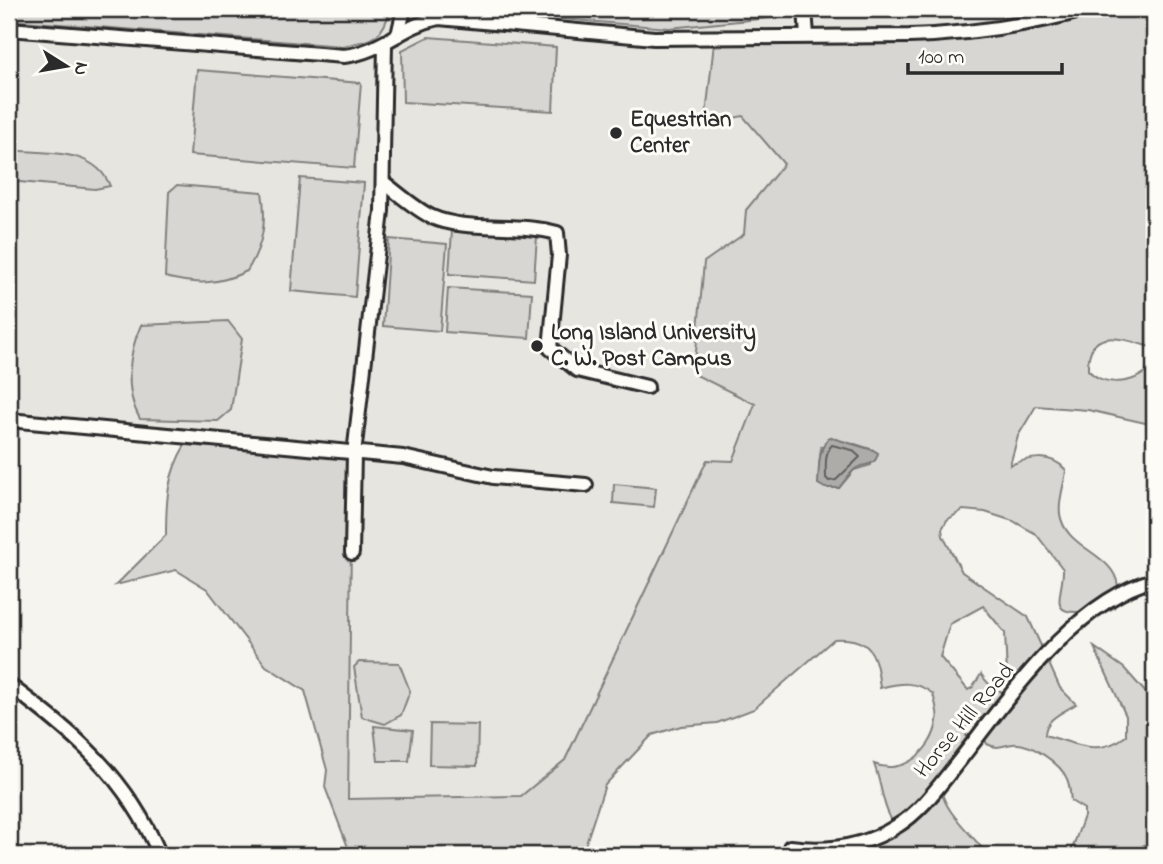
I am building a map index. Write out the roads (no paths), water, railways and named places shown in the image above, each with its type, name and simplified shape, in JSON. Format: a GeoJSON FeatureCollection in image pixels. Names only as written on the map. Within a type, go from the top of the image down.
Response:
{"type":"FeatureCollection","features":[{"type":"Feature","properties":{"kind":"street"},"geometry":{"type":"LineString","coordinates":[[398,35],[404,9]]}},
{"type":"Feature","properties":{"kind":"street"},"geometry":{"type":"LineString","coordinates":[[805,9],[807,36]]}},
{"type":"Feature","properties":{"kind":"street"},"geometry":{"type":"LineString","coordinates":[[9,29],[344,55],[369,52],[421,22],[439,18],[654,38],[945,35],[1025,23],[1088,9]]}},
{"type":"Feature","properties":{"kind":"street"},"geometry":{"type":"LineString","coordinates":[[352,553],[354,454],[383,182],[385,44]]}},
{"type":"Feature","properties":{"kind":"street"},"geometry":{"type":"LineString","coordinates":[[383,182],[432,217],[452,222],[537,228],[557,233],[559,255],[550,348],[576,370],[647,387]]}},
{"type":"Feature","properties":{"kind":"street"},"geometry":{"type":"LineString","coordinates":[[9,420],[403,457],[526,482],[586,485]]}},
{"type":"Feature","properties":{"kind":"street","name":"Horse Hill Road"},"geometry":{"type":"LineString","coordinates":[[790,847],[851,850],[883,834],[912,814],[1085,615],[1121,591],[1154,580]]}},
{"type":"Feature","properties":{"kind":"street"},"geometry":{"type":"LineString","coordinates":[[9,685],[68,729],[98,757],[123,787],[160,855]]}},
{"type":"Feature","properties":{"kind":"water"},"geometry":{"type":"Polygon","coordinates":[[[829,437],[873,450],[878,453],[877,458],[872,463],[855,469],[839,488],[825,488],[818,484],[819,465],[821,453],[829,437]]]}},
{"type":"Feature","properties":{"kind":"place","name":"Equestrian Center"},"geometry":{"type":"Point","coordinates":[616,133]}},
{"type":"Feature","properties":{"kind":"place","name":"Long Island University C. W. Post Campus"},"geometry":{"type":"Point","coordinates":[537,346]}}]}
